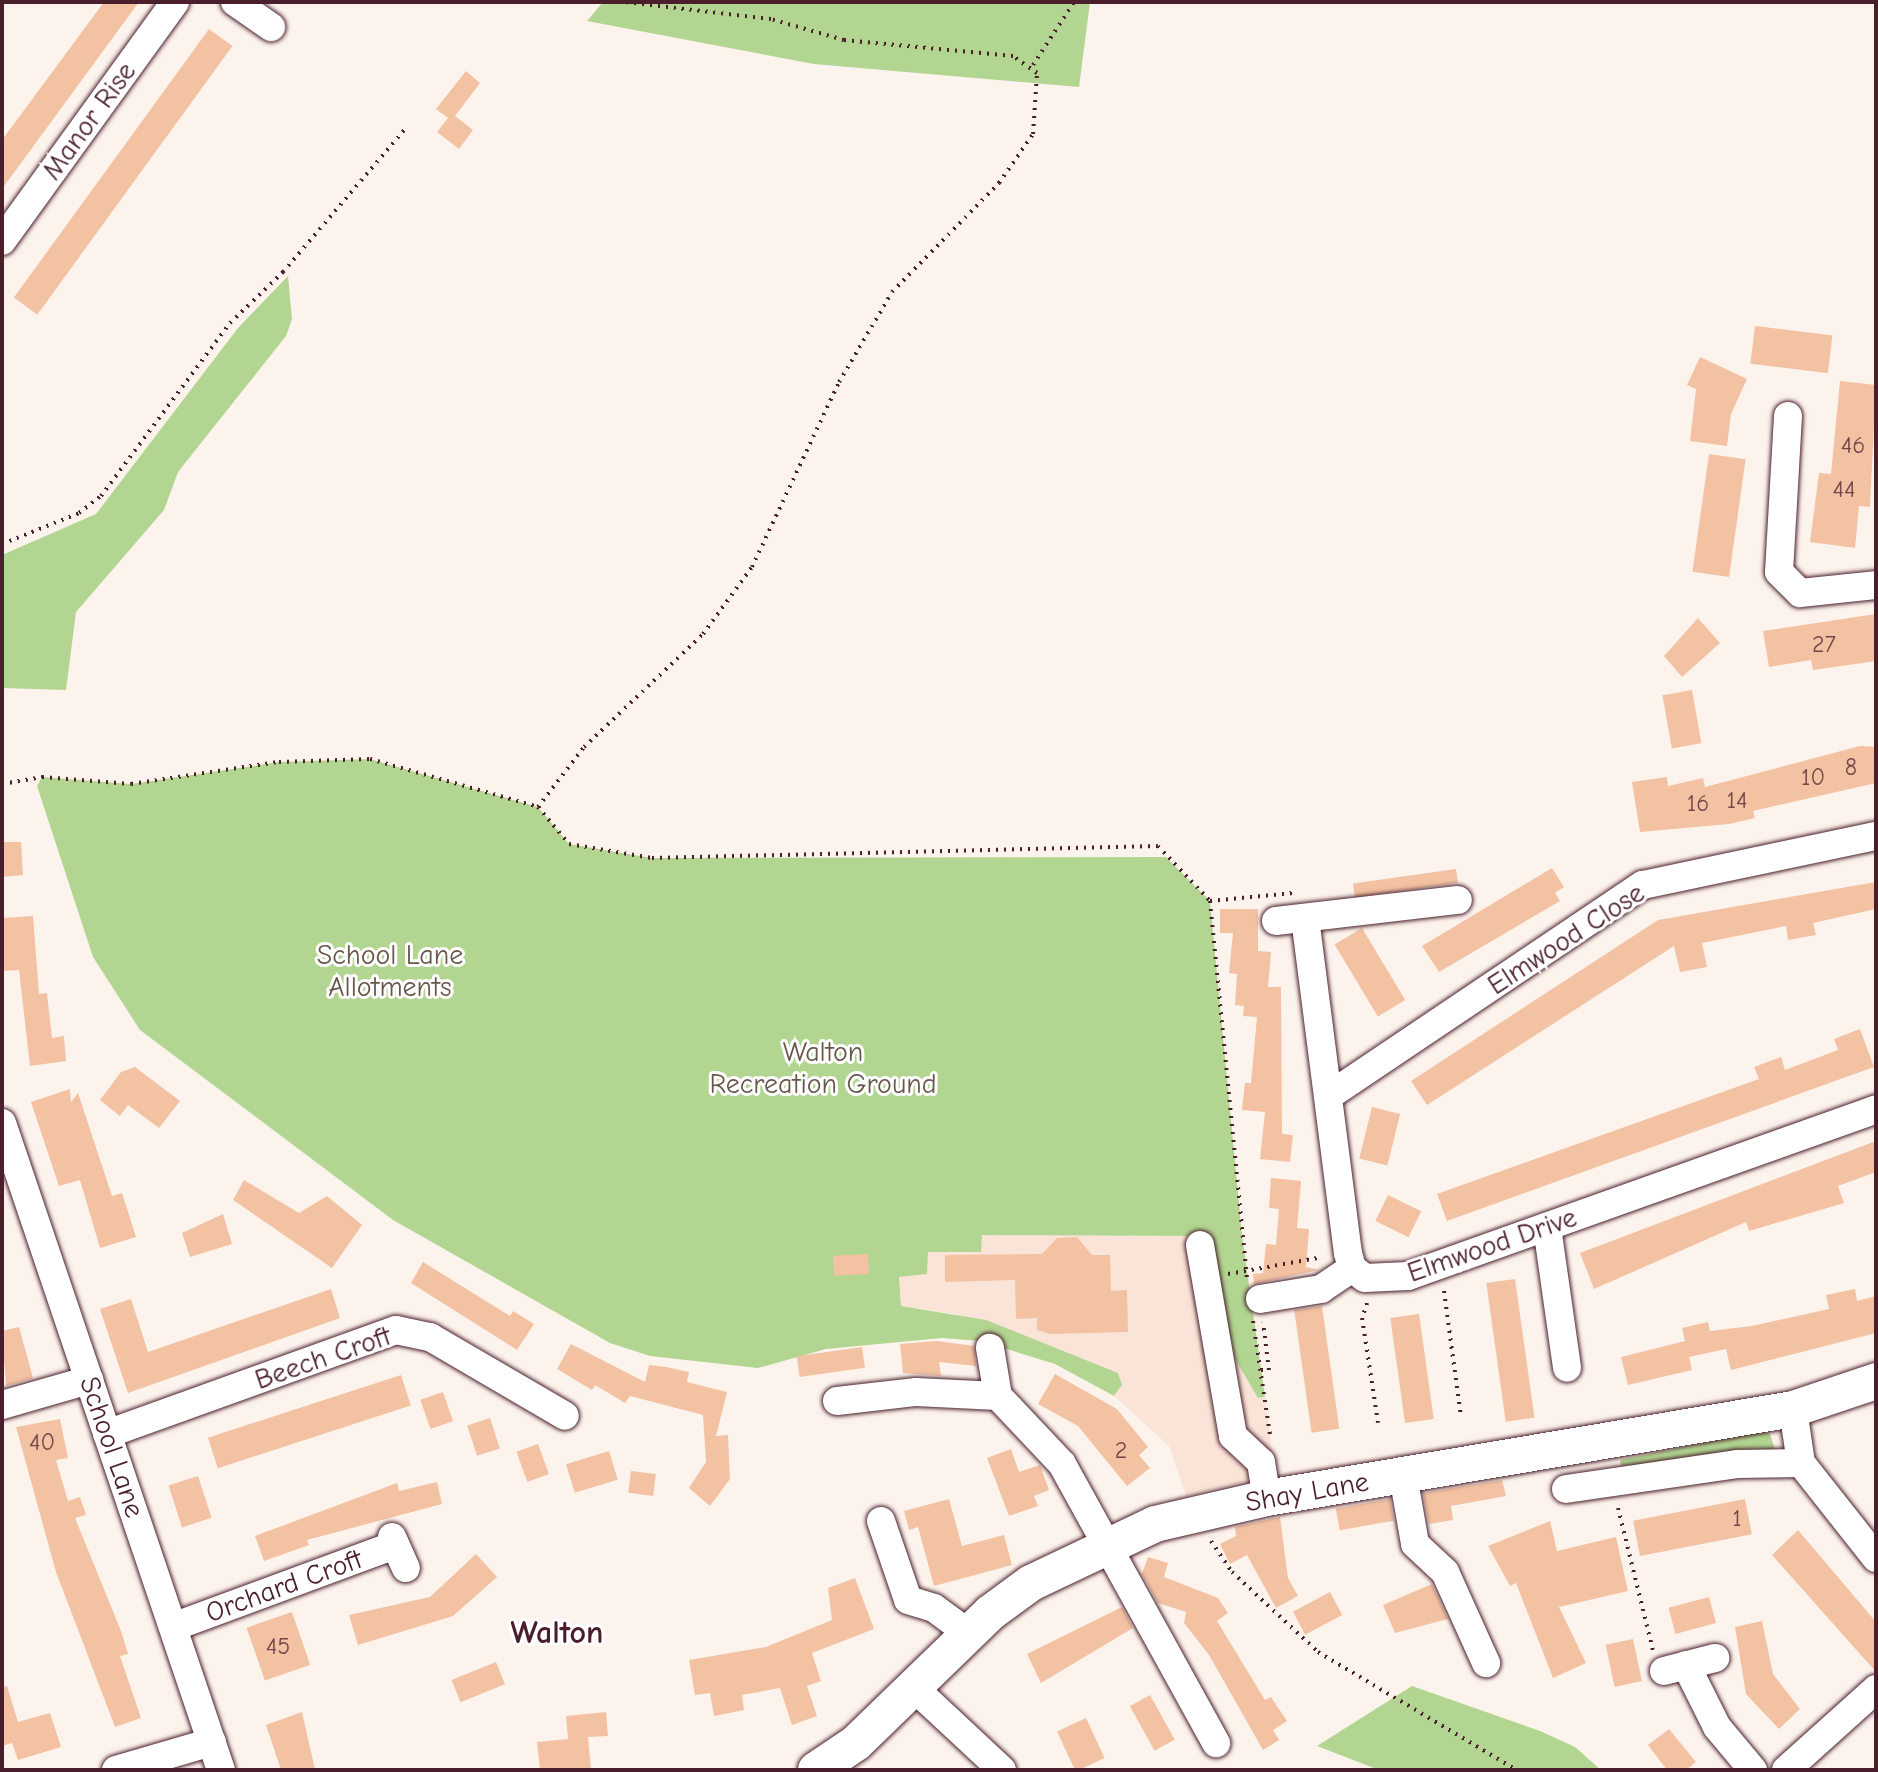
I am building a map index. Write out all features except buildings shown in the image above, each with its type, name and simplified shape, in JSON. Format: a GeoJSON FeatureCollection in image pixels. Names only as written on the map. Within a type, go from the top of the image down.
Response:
{"type":"FeatureCollection","features":[{"type":"Feature","properties":{"kind":"main road","name":"Shay Lane"},"geometry":{"type":"LineString","coordinates":[[816,1770],[856,1743],[968,1633],[1031,1583],[1101,1544],[1191,1513],[1793,1409],[1876,1381]]}},
{"type":"Feature","properties":{"kind":"street","name":"Manor Rise"},"geometry":{"type":"LineString","coordinates":[[2,241],[175,2]]}},
{"type":"Feature","properties":{"kind":"street"},"geometry":{"type":"LineString","coordinates":[[235,2],[271,27]]}},
{"type":"Feature","properties":{"kind":"street"},"geometry":{"type":"LineString","coordinates":[[1789,407],[1779,572],[1800,593],[1876,585]]}},
{"type":"Feature","properties":{"kind":"street","name":"Elmwood Close"},"geometry":{"type":"LineString","coordinates":[[1330,1095],[1643,885],[1876,836]]}},
{"type":"Feature","properties":{"kind":"street"},"geometry":{"type":"LineString","coordinates":[[1276,921],[1458,900]]}},
{"type":"Feature","properties":{"kind":"street"},"geometry":{"type":"LineString","coordinates":[[1305,918],[1358,1267]]}},
{"type":"Feature","properties":{"kind":"street","name":"Elmwood Drive"},"geometry":{"type":"LineString","coordinates":[[1254,1299],[1321,1289],[1358,1267],[1441,1265],[1876,1109]]}},
{"type":"Feature","properties":{"kind":"street","name":"School Lane"},"geometry":{"type":"LineString","coordinates":[[2,1123],[221,1770]]}},
{"type":"Feature","properties":{"kind":"street"},"geometry":{"type":"LineString","coordinates":[[1547,1227],[1567,1368]]}},
{"type":"Feature","properties":{"kind":"street"},"geometry":{"type":"LineString","coordinates":[[1200,1245],[1233,1436],[1261,1462],[1267,1498]]}},
{"type":"Feature","properties":{"kind":"street","name":"Beech Croft"},"geometry":{"type":"LineString","coordinates":[[107,1434],[396,1330],[430,1337],[525,1403],[565,1416]]}},
{"type":"Feature","properties":{"kind":"street"},"geometry":{"type":"LineString","coordinates":[[990,1348],[998,1396],[1062,1464],[1101,1544],[1216,1743]]}},
{"type":"Feature","properties":{"kind":"street"},"geometry":{"type":"LineString","coordinates":[[2,1405],[89,1380]]}},
{"type":"Feature","properties":{"kind":"street"},"geometry":{"type":"LineString","coordinates":[[837,1401],[950,1394],[998,1396]]}},
{"type":"Feature","properties":{"kind":"street"},"geometry":{"type":"LineString","coordinates":[[1793,1409],[1801,1463],[1876,1558]]}},
{"type":"Feature","properties":{"kind":"street"},"geometry":{"type":"LineString","coordinates":[[1566,1489],[1738,1464],[1801,1463]]}},
{"type":"Feature","properties":{"kind":"street"},"geometry":{"type":"LineString","coordinates":[[1403,1475],[1415,1544],[1445,1572],[1486,1663]]}},
{"type":"Feature","properties":{"kind":"street"},"geometry":{"type":"LineString","coordinates":[[881,1521],[908,1600],[934,1608],[968,1633]]}},
{"type":"Feature","properties":{"kind":"street","name":"Orchard Croft"},"geometry":{"type":"LineString","coordinates":[[173,1627],[398,1550]]}},
{"type":"Feature","properties":{"kind":"street"},"geometry":{"type":"LineString","coordinates":[[1715,1658],[1675,1668],[1717,1727],[1753,1770]]}},
{"type":"Feature","properties":{"kind":"street"},"geometry":{"type":"LineString","coordinates":[[912,1686],[1002,1770]]}},
{"type":"Feature","properties":{"kind":"street"},"geometry":{"type":"LineString","coordinates":[[1786,1770],[1876,1689]]}},
{"type":"Feature","properties":{"kind":"street"},"geometry":{"type":"LineString","coordinates":[[116,1770],[212,1742]]}},
{"type":"Feature","properties":{"kind":"path"},"geometry":{"type":"LineString","coordinates":[[623,2],[771,19],[844,40],[969,49],[1033,65]]}},
{"type":"Feature","properties":{"kind":"path"},"geometry":{"type":"LineString","coordinates":[[538,807],[584,747],[703,634],[752,567],[839,382],[892,292],[999,183],[1033,134],[1038,83],[1033,65],[1074,2]]}},
{"type":"Feature","properties":{"kind":"path"},"geometry":{"type":"LineString","coordinates":[[2,544],[79,513],[101,496],[230,323],[407,127]]}},
{"type":"Feature","properties":{"kind":"path"},"geometry":{"type":"LineString","coordinates":[[2,784],[42,777],[131,784],[279,762],[370,759],[538,807],[569,844],[652,858],[1158,846],[1210,901],[1246,1271],[1269,1370],[1261,1370]]}},
{"type":"Feature","properties":{"kind":"path"},"geometry":{"type":"LineString","coordinates":[[1441,1265],[1461,1416]]}},
{"type":"Feature","properties":{"kind":"path"},"geometry":{"type":"LineString","coordinates":[[1205,1277],[1246,1271],[1358,1267],[1362,1318],[1378,1423]]}},
{"type":"Feature","properties":{"kind":"path"},"geometry":{"type":"LineString","coordinates":[[1254,1299],[1271,1443]]}},
{"type":"Feature","properties":{"kind":"path"},"geometry":{"type":"LineString","coordinates":[[1614,1482],[1637,1589],[1675,1668]]}},
{"type":"Feature","properties":{"kind":"path"},"geometry":{"type":"LineString","coordinates":[[1191,1513],[1232,1572],[1318,1652],[1517,1770]]}},
{"type":"Feature","properties":{"kind":"shaded area"},"geometry":{"type":"Polygon","coordinates":[[[981,1235],[1212,1236],[1232,1354],[1258,1398],[1265,1397],[1275,1474],[1186,1496],[1169,1446],[1114,1396],[1122,1385],[956,1314],[901,1306],[899,1277],[926,1274],[927,1252],[981,1235]]]}},
{"type":"Feature","properties":{"kind":"green space"},"geometry":{"type":"Polygon","coordinates":[[[603,2],[1090,2],[1079,87],[814,64],[587,21],[603,2]]]}},
{"type":"Feature","properties":{"kind":"green space"},"geometry":{"type":"Polygon","coordinates":[[[288,276],[292,319],[286,336],[178,472],[164,510],[76,612],[66,690],[2,688],[2,555],[96,514],[238,328],[288,276]]]}},
{"type":"Feature","properties":{"kind":"green space"},"geometry":{"type":"Polygon","coordinates":[[[370,759],[538,807],[569,844],[652,858],[1166,857],[1210,901],[1242,1235],[1265,1397],[1258,1398],[1232,1354],[1211,1236],[982,1235],[981,1252],[928,1252],[927,1274],[899,1277],[901,1306],[986,1320],[1118,1373],[1122,1385],[1114,1396],[1055,1364],[981,1341],[942,1338],[826,1349],[758,1368],[650,1356],[610,1343],[393,1220],[140,1030],[93,957],[37,786],[42,777],[131,784],[279,762],[370,759]]]}},
{"type":"Feature","properties":{"kind":"green space"},"geometry":{"type":"Polygon","coordinates":[[[1762,1431],[1770,1434],[1776,1453],[1622,1471],[1620,1460],[1762,1431]]]}},
{"type":"Feature","properties":{"kind":"green space"},"geometry":{"type":"Polygon","coordinates":[[[1412,1686],[1540,1731],[1575,1747],[1601,1770],[1379,1770],[1317,1746],[1412,1686]]]}},
{"type":"Feature","properties":{"kind":"district","name":"Walton"},"geometry":{"type":"Point","coordinates":[557,1633]}},
{"type":"Feature","properties":{"kind":"park label","name":"School Lane Allotments"},"geometry":{"type":"Point","coordinates":[390,971]}},
{"type":"Feature","properties":{"kind":"park label","name":"Walton Recreation Ground"},"geometry":{"type":"Point","coordinates":[823,1068]}}]}
